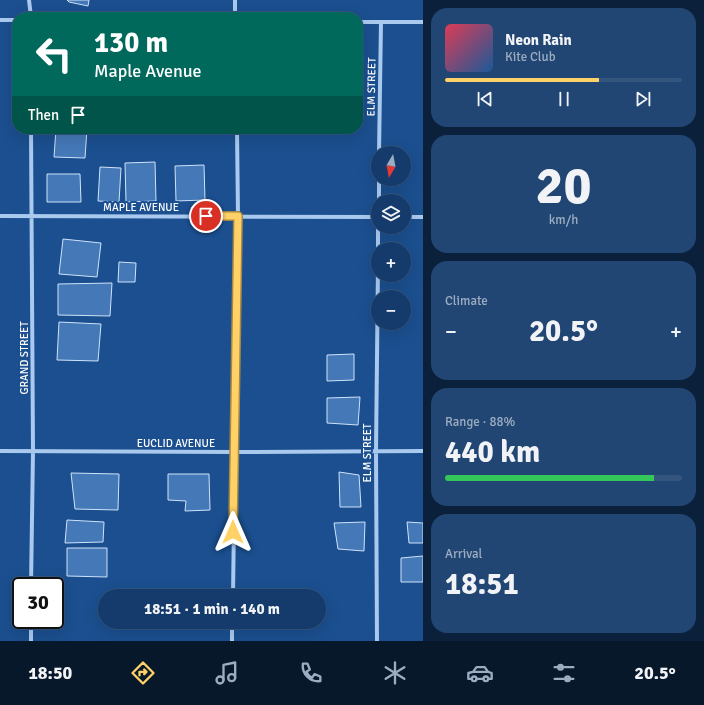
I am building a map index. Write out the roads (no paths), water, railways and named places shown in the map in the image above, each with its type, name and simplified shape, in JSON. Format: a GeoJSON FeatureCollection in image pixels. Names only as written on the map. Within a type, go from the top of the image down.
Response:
{"type":"FeatureCollection","features":[{"type":"Feature","properties":{"kind":"street"},"geometry":{"type":"LineString","coordinates":[[29,0],[30,12]]}},
{"type":"Feature","properties":{"kind":"street"},"geometry":{"type":"LineString","coordinates":[[235,0],[235,12]]}},
{"type":"Feature","properties":{"kind":"street"},"geometry":{"type":"LineString","coordinates":[[0,20],[12,20]]}},
{"type":"Feature","properties":{"kind":"street"},"geometry":{"type":"LineString","coordinates":[[363,22],[423,22]]}},
{"type":"Feature","properties":{"kind":"street","name":"ELM STREET"},"geometry":{"type":"LineString","coordinates":[[379,146],[381,22]]}},
{"type":"Feature","properties":{"kind":"street","name":"GRAND STREET"},"geometry":{"type":"LineString","coordinates":[[31,134],[33,451],[31,577]]}},
{"type":"Feature","properties":{"kind":"street"},"geometry":{"type":"LineString","coordinates":[[233,589],[238,216],[237,134]]}},
{"type":"Feature","properties":{"kind":"street","name":"MAPLE AVENUE"},"geometry":{"type":"LineString","coordinates":[[0,216],[371,217]]}},
{"type":"Feature","properties":{"kind":"street"},"geometry":{"type":"LineString","coordinates":[[411,217],[423,218]]}},
{"type":"Feature","properties":{"kind":"street","name":"ELM STREET"},"geometry":{"type":"LineString","coordinates":[[377,641],[376,451],[378,282]]}},
{"type":"Feature","properties":{"kind":"street","name":"EUCLID AVENUE"},"geometry":{"type":"LineString","coordinates":[[0,451],[423,451]]}},
{"type":"Feature","properties":{"kind":"street"},"geometry":{"type":"LineString","coordinates":[[30,641],[31,629]]}},
{"type":"Feature","properties":{"kind":"street"},"geometry":{"type":"LineString","coordinates":[[232,629],[232,641]]}}]}
